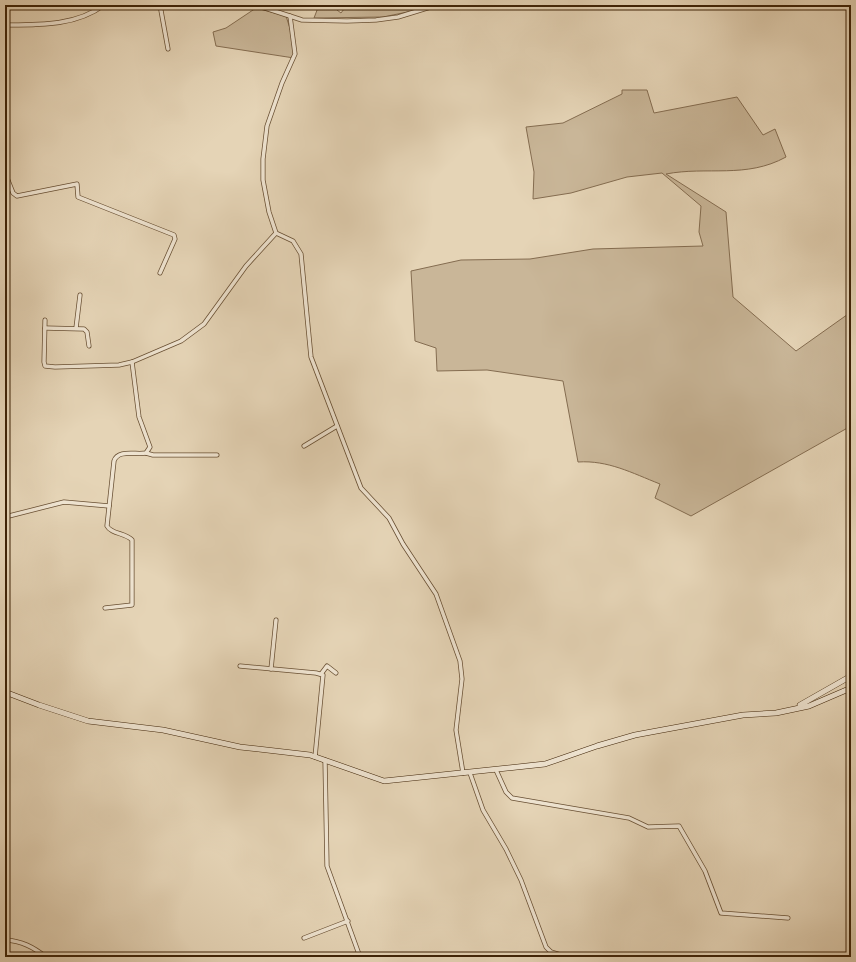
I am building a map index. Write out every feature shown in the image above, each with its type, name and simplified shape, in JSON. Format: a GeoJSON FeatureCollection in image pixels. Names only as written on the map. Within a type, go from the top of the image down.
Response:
{"type":"FeatureCollection","features":[{"type":"Feature","properties":{"kind":"street"},"geometry":{"type":"LineString","coordinates":[[5,25],[71,21],[90,15],[104,5]]}},
{"type":"Feature","properties":{"kind":"street"},"geometry":{"type":"LineString","coordinates":[[160,5],[168,49]]}},
{"type":"Feature","properties":{"kind":"street"},"geometry":{"type":"LineString","coordinates":[[256,5],[268,7],[302,20],[376,20],[408,15],[437,5]]}},
{"type":"Feature","properties":{"kind":"street"},"geometry":{"type":"LineString","coordinates":[[290,16],[295,54],[282,83],[267,126],[263,159],[263,180],[269,212],[276,233],[293,241],[301,254],[311,358],[360,488],[389,518],[403,544],[436,594],[444,615],[461,668],[462,679],[456,730],[463,773]]}},
{"type":"Feature","properties":{"kind":"street"},"geometry":{"type":"LineString","coordinates":[[5,173],[13,192],[17,196],[77,184],[78,197],[174,234],[174,239],[160,273]]}},
{"type":"Feature","properties":{"kind":"street"},"geometry":{"type":"LineString","coordinates":[[45,320],[44,362],[46,366],[55,368],[119,365],[132,362],[181,341],[204,324],[246,266],[276,233]]}},
{"type":"Feature","properties":{"kind":"street"},"geometry":{"type":"LineString","coordinates":[[76,328],[80,295]]}},
{"type":"Feature","properties":{"kind":"street"},"geometry":{"type":"LineString","coordinates":[[45,328],[84,329],[87,332],[89,346]]}},
{"type":"Feature","properties":{"kind":"street"},"geometry":{"type":"LineString","coordinates":[[132,362],[139,417],[150,446],[146,453]]}},
{"type":"Feature","properties":{"kind":"street"},"geometry":{"type":"LineString","coordinates":[[304,446],[337,426]]}},
{"type":"Feature","properties":{"kind":"street"},"geometry":{"type":"LineString","coordinates":[[105,608],[132,605],[132,540],[108,528],[115,458],[123,454],[146,453],[153,455],[217,455]]}},
{"type":"Feature","properties":{"kind":"street"},"geometry":{"type":"LineString","coordinates":[[5,517],[64,502],[109,506]]}},
{"type":"Feature","properties":{"kind":"street"},"geometry":{"type":"LineString","coordinates":[[271,669],[276,620]]}},
{"type":"Feature","properties":{"kind":"street"},"geometry":{"type":"LineString","coordinates":[[240,666],[321,674]]}},
{"type":"Feature","properties":{"kind":"street"},"geometry":{"type":"LineString","coordinates":[[321,674],[327,666],[336,673]]}},
{"type":"Feature","properties":{"kind":"street"},"geometry":{"type":"LineString","coordinates":[[315,757],[324,677],[321,674]]}},
{"type":"Feature","properties":{"kind":"street"},"geometry":{"type":"LineString","coordinates":[[792,709],[816,698],[837,683],[851,676]]}},
{"type":"Feature","properties":{"kind":"street"},"geometry":{"type":"LineString","coordinates":[[5,692],[88,721],[163,730],[240,747],[315,757],[384,780],[496,770],[550,763],[597,746],[635,736],[743,715],[776,713],[820,702],[851,688]]}},
{"type":"Feature","properties":{"kind":"street"},"geometry":{"type":"LineString","coordinates":[[325,760],[327,866],[360,957]]}},
{"type":"Feature","properties":{"kind":"street"},"geometry":{"type":"LineString","coordinates":[[496,770],[506,792],[512,798],[626,817],[648,827],[679,826],[705,871],[721,913],[788,918]]}},
{"type":"Feature","properties":{"kind":"street"},"geometry":{"type":"LineString","coordinates":[[470,772],[483,810],[506,849],[521,880],[546,947],[551,952],[567,957]]}},
{"type":"Feature","properties":{"kind":"street"},"geometry":{"type":"LineString","coordinates":[[304,938],[348,921]]}},
{"type":"Feature","properties":{"kind":"street"},"geometry":{"type":"LineString","coordinates":[[5,940],[18,940],[36,949],[46,957]]}},
{"type":"Feature","properties":{"kind":"shaded area"},"geometry":{"type":"Polygon","coordinates":[[[319,5],[337,5],[337,10],[341,13],[347,5],[423,5],[422,9],[383,17],[314,18],[319,5]]]}},
{"type":"Feature","properties":{"kind":"shaded area"},"geometry":{"type":"Polygon","coordinates":[[[256,8],[286,16],[293,38],[294,58],[216,46],[213,32],[226,28],[256,8]]]}},
{"type":"Feature","properties":{"kind":"shaded area"},"geometry":{"type":"Polygon","coordinates":[[[622,90],[647,90],[654,113],[737,97],[763,135],[775,129],[786,157],[771,164],[741,170],[696,171],[666,174],[726,212],[733,297],[796,351],[851,312],[851,426],[691,516],[655,498],[660,484],[610,465],[578,462],[563,381],[487,370],[437,371],[436,348],[415,341],[411,271],[461,260],[530,259],[593,249],[703,246],[699,232],[701,206],[662,173],[627,177],[571,193],[533,199],[534,172],[526,127],[563,123],[622,94],[622,90]]]}}]}
